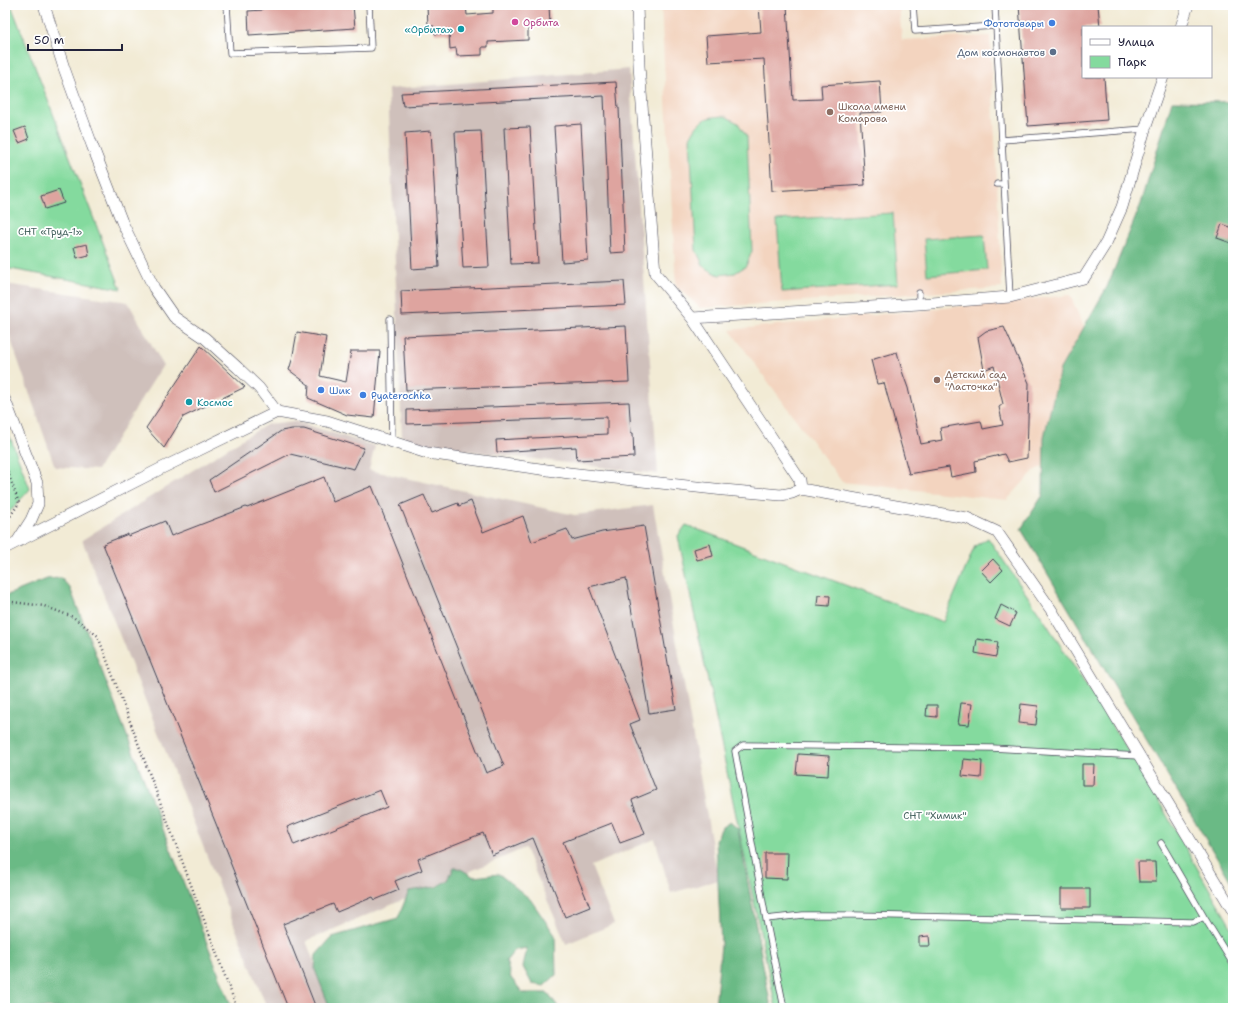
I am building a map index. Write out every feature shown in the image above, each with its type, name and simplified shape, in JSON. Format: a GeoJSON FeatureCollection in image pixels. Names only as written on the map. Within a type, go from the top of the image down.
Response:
{"type":"FeatureCollection","features":[{"type":"Feature","properties":{"kind":"street"},"geometry":{"type":"LineString","coordinates":[[44,5],[64,68],[108,187],[122,222],[154,288],[174,317],[205,338],[238,368],[259,388],[277,412]]}},
{"type":"Feature","properties":{"kind":"street"},"geometry":{"type":"LineString","coordinates":[[637,5],[639,66],[655,273],[692,318],[800,480],[801,488]]}},
{"type":"Feature","properties":{"kind":"street"},"geometry":{"type":"LineString","coordinates":[[1181,26],[1188,5]]}},
{"type":"Feature","properties":{"kind":"street"},"geometry":{"type":"LineString","coordinates":[[692,318],[919,299],[1010,297],[1084,278],[1106,243],[1122,207],[1145,129],[1163,78]]}},
{"type":"Feature","properties":{"kind":"street"},"geometry":{"type":"LineString","coordinates":[[5,400],[37,483],[38,504],[16,542]]}},
{"type":"Feature","properties":{"kind":"street"},"geometry":{"type":"LineString","coordinates":[[5,548],[162,468],[277,412],[327,421],[427,453],[569,473],[781,495],[792,493],[801,488],[967,518],[997,532],[1052,611],[1233,911]]}},
{"type":"Feature","properties":{"kind":"lane"},"geometry":{"type":"LineString","coordinates":[[227,5],[230,53],[371,48],[369,5]]}},
{"type":"Feature","properties":{"kind":"lane"},"geometry":{"type":"LineString","coordinates":[[913,5],[915,32],[996,26]]}},
{"type":"Feature","properties":{"kind":"lane"},"geometry":{"type":"LineString","coordinates":[[995,6],[1010,297]]}},
{"type":"Feature","properties":{"kind":"lane"},"geometry":{"type":"LineString","coordinates":[[1002,140],[1145,129]]}},
{"type":"Feature","properties":{"kind":"lane"},"geometry":{"type":"LineString","coordinates":[[997,184],[1004,184]]}},
{"type":"Feature","properties":{"kind":"lane"},"geometry":{"type":"LineString","coordinates":[[390,319],[392,443]]}},
{"type":"Feature","properties":{"kind":"lane"},"geometry":{"type":"LineString","coordinates":[[784,1008],[735,751],[743,745],[992,748],[1140,756]]}},
{"type":"Feature","properties":{"kind":"lane"},"geometry":{"type":"LineString","coordinates":[[1161,843],[1233,964]]}},
{"type":"Feature","properties":{"kind":"lane"},"geometry":{"type":"LineString","coordinates":[[766,919],[803,915],[853,915],[1193,922],[1204,917]]}},
{"type":"Feature","properties":{"kind":"path"},"geometry":{"type":"LineString","coordinates":[[5,464],[19,503],[5,524]]}},
{"type":"Feature","properties":{"kind":"path"},"geometry":{"type":"LineString","coordinates":[[5,601],[51,608],[73,617],[98,636],[237,1008]]}},
{"type":"Feature","properties":{"kind":"shaded area","name":"Школа имени Комарова"},"geometry":{"type":"Polygon","coordinates":[[[661,5],[899,5],[902,40],[990,36],[1002,288],[700,308],[676,286],[661,5]]]}},
{"type":"Feature","properties":{"kind":"shaded area"},"geometry":{"type":"Polygon","coordinates":[[[629,69],[658,474],[428,446],[402,437],[388,89],[629,69]]]}},
{"type":"Feature","properties":{"kind":"shaded area"},"geometry":{"type":"Polygon","coordinates":[[[5,284],[128,302],[163,365],[97,470],[55,467],[5,323],[5,284]]]}},
{"type":"Feature","properties":{"kind":"shaded area","name":"Детский сад \"Ласточка\""},"geometry":{"type":"Polygon","coordinates":[[[1070,295],[1129,430],[1035,470],[1007,500],[842,482],[730,330],[1070,295]]]}},
{"type":"Feature","properties":{"kind":"shaded area"},"geometry":{"type":"Polygon","coordinates":[[[294,421],[375,446],[369,470],[575,515],[653,505],[718,880],[671,893],[655,839],[591,866],[614,924],[566,944],[525,848],[306,941],[332,1008],[267,1008],[82,540],[268,424],[294,421]]]}},
{"type":"Feature","properties":{"kind":"green space","name":"СНТ «Труд-1»"},"geometry":{"type":"Polygon","coordinates":[[[5,5],[11,5],[121,289],[5,268],[5,5]]]}},
{"type":"Feature","properties":{"kind":"green space"},"geometry":{"type":"Polygon","coordinates":[[[1172,101],[1233,102],[1233,885],[1021,529],[1043,495],[1044,437],[1060,369],[1107,287],[1141,204],[1172,101]]]}},
{"type":"Feature","properties":{"kind":"green space"},"geometry":{"type":"Polygon","coordinates":[[[725,116],[738,123],[747,137],[752,251],[746,266],[735,273],[719,275],[704,267],[696,250],[690,138],[703,120],[712,117],[725,116]]]}},
{"type":"Feature","properties":{"kind":"green space"},"geometry":{"type":"Polygon","coordinates":[[[893,213],[898,284],[782,292],[777,220],[893,213]]]}},
{"type":"Feature","properties":{"kind":"green space"},"geometry":{"type":"Polygon","coordinates":[[[984,235],[987,270],[927,275],[924,239],[984,235]]]}},
{"type":"Feature","properties":{"kind":"green space"},"geometry":{"type":"Polygon","coordinates":[[[5,424],[30,489],[5,517],[5,424]]]}},
{"type":"Feature","properties":{"kind":"green space","name":"СНТ \"Химик\""},"geometry":{"type":"Polygon","coordinates":[[[686,525],[943,622],[975,546],[988,538],[1044,620],[1140,769],[1233,930],[1233,1008],[776,1008],[678,536],[686,525]]]}},
{"type":"Feature","properties":{"kind":"green space"},"geometry":{"type":"Polygon","coordinates":[[[61,578],[70,588],[232,1008],[5,1008],[5,596],[47,579],[61,578]]]}},
{"type":"Feature","properties":{"kind":"green space"},"geometry":{"type":"Polygon","coordinates":[[[730,822],[738,829],[771,1008],[715,1008],[721,945],[716,840],[722,827],[730,822]]]}},
{"type":"Feature","properties":{"kind":"green space"},"geometry":{"type":"Polygon","coordinates":[[[454,868],[459,868],[474,877],[499,874],[530,899],[555,935],[556,975],[544,986],[532,984],[523,967],[527,948],[515,950],[506,961],[511,978],[523,993],[548,993],[559,1008],[330,1008],[315,970],[316,955],[332,937],[398,918],[409,891],[436,887],[448,880],[454,868]]]}},
{"type":"Feature","properties":{"kind":"building"},"geometry":{"type":"Polygon","coordinates":[[[262,5],[353,5],[355,28],[249,35],[248,11],[262,10],[262,5]]]}},
{"type":"Feature","properties":{"kind":"building"},"geometry":{"type":"Polygon","coordinates":[[[427,5],[466,5],[467,15],[493,13],[493,5],[549,5],[550,25],[528,27],[528,40],[488,42],[488,47],[482,47],[482,55],[457,56],[456,48],[450,49],[449,33],[435,34],[434,26],[428,26],[427,5]]]}},
{"type":"Feature","properties":{"kind":"building"},"geometry":{"type":"Polygon","coordinates":[[[759,5],[787,5],[793,100],[822,99],[821,85],[880,81],[882,112],[860,113],[865,185],[772,191],[764,59],[708,62],[706,36],[761,32],[759,5]]]}},
{"type":"Feature","properties":{"kind":"building","name":"Дом космонавтов"},"geometry":{"type":"Polygon","coordinates":[[[1019,5],[1098,5],[1100,26],[1082,26],[1082,78],[1104,78],[1107,120],[1028,126],[1019,5]]]}},
{"type":"Feature","properties":{"kind":"building"},"geometry":{"type":"Polygon","coordinates":[[[616,82],[619,108],[625,252],[610,253],[604,96],[403,106],[401,93],[616,82]]]}},
{"type":"Feature","properties":{"kind":"building"},"geometry":{"type":"Polygon","coordinates":[[[581,124],[588,260],[562,262],[554,126],[581,124]]]}},
{"type":"Feature","properties":{"kind":"building"},"geometry":{"type":"Polygon","coordinates":[[[25,127],[29,139],[19,143],[14,131],[25,127]]]}},
{"type":"Feature","properties":{"kind":"building"},"geometry":{"type":"Polygon","coordinates":[[[530,127],[538,263],[511,264],[504,128],[530,127]]]}},
{"type":"Feature","properties":{"kind":"building"},"geometry":{"type":"Polygon","coordinates":[[[431,131],[439,267],[412,269],[405,133],[431,131]]]}},
{"type":"Feature","properties":{"kind":"building"},"geometry":{"type":"Polygon","coordinates":[[[481,131],[489,267],[463,268],[455,132],[481,131]]]}},
{"type":"Feature","properties":{"kind":"building"},"geometry":{"type":"Polygon","coordinates":[[[59,190],[64,203],[45,209],[41,196],[59,190]]]}},
{"type":"Feature","properties":{"kind":"building"},"geometry":{"type":"Polygon","coordinates":[[[1222,224],[1233,228],[1233,238],[1231,243],[1217,238],[1222,224]]]}},
{"type":"Feature","properties":{"kind":"building"},"geometry":{"type":"Polygon","coordinates":[[[87,244],[89,255],[77,258],[74,247],[87,244]]]}},
{"type":"Feature","properties":{"kind":"building"},"geometry":{"type":"Polygon","coordinates":[[[624,281],[626,305],[402,315],[401,291],[624,281]]]}},
{"type":"Feature","properties":{"kind":"building"},"geometry":{"type":"Polygon","coordinates":[[[626,326],[629,382],[406,390],[403,336],[626,326]]]}},
{"type":"Feature","properties":{"kind":"building"},"geometry":{"type":"Polygon","coordinates":[[[1004,327],[1029,383],[1027,458],[1008,462],[1004,454],[975,461],[976,472],[951,477],[949,467],[909,474],[884,383],[877,384],[871,360],[897,352],[908,388],[921,444],[942,440],[940,428],[981,421],[983,429],[1003,425],[999,407],[1003,404],[994,366],[984,370],[978,337],[986,331],[1004,327]]]}},
{"type":"Feature","properties":{"kind":"building"},"geometry":{"type":"Polygon","coordinates":[[[297,332],[326,337],[320,376],[346,382],[351,351],[380,351],[374,418],[347,415],[308,398],[309,385],[289,370],[297,332]]]}},
{"type":"Feature","properties":{"kind":"building","name":"Космос"},"geometry":{"type":"Polygon","coordinates":[[[201,346],[245,387],[183,417],[164,448],[146,428],[201,346]]]}},
{"type":"Feature","properties":{"kind":"building"},"geometry":{"type":"Polygon","coordinates":[[[629,402],[634,457],[577,460],[576,447],[497,452],[496,440],[607,434],[607,417],[407,424],[407,410],[629,402]]]}},
{"type":"Feature","properties":{"kind":"building"},"geometry":{"type":"Polygon","coordinates":[[[304,429],[364,448],[354,469],[290,454],[214,492],[209,480],[281,431],[304,429]]]}},
{"type":"Feature","properties":{"kind":"building"},"geometry":{"type":"Polygon","coordinates":[[[324,477],[333,502],[372,486],[486,773],[504,766],[400,505],[424,495],[432,513],[458,503],[459,506],[471,501],[483,532],[523,516],[532,542],[567,529],[572,540],[602,532],[644,526],[676,709],[649,713],[626,578],[589,587],[640,720],[630,724],[656,790],[632,800],[645,834],[620,843],[612,823],[563,842],[590,907],[565,917],[533,838],[492,855],[483,833],[418,859],[422,870],[395,881],[399,890],[375,900],[373,897],[337,912],[333,904],[283,924],[316,1008],[288,1008],[230,862],[231,861],[103,544],[165,521],[171,536],[246,507],[247,508],[324,477]],[[380,790],[287,827],[294,845],[387,807],[380,790]]]}},
{"type":"Feature","properties":{"kind":"building"},"geometry":{"type":"Polygon","coordinates":[[[710,544],[713,556],[697,560],[694,549],[710,544]]]}},
{"type":"Feature","properties":{"kind":"building"},"geometry":{"type":"Polygon","coordinates":[[[993,559],[1003,570],[991,582],[981,571],[993,559]]]}},
{"type":"Feature","properties":{"kind":"building"},"geometry":{"type":"Polygon","coordinates":[[[818,595],[830,596],[829,606],[817,605],[818,595]]]}},
{"type":"Feature","properties":{"kind":"building"},"geometry":{"type":"Polygon","coordinates":[[[1001,605],[1016,613],[1010,626],[995,619],[1001,605]]]}},
{"type":"Feature","properties":{"kind":"building"},"geometry":{"type":"Polygon","coordinates":[[[977,639],[998,642],[996,657],[975,653],[977,639]]]}},
{"type":"Feature","properties":{"kind":"building"},"geometry":{"type":"Polygon","coordinates":[[[961,703],[972,704],[969,725],[958,724],[961,703]]]}},
{"type":"Feature","properties":{"kind":"building"},"geometry":{"type":"Polygon","coordinates":[[[1021,704],[1038,706],[1036,725],[1019,723],[1021,704]]]}},
{"type":"Feature","properties":{"kind":"building"},"geometry":{"type":"Polygon","coordinates":[[[927,705],[937,705],[937,717],[926,716],[927,705]]]}},
{"type":"Feature","properties":{"kind":"building"},"geometry":{"type":"Polygon","coordinates":[[[798,754],[829,756],[828,776],[796,774],[798,754]]]}},
{"type":"Feature","properties":{"kind":"building"},"geometry":{"type":"Polygon","coordinates":[[[964,759],[982,761],[981,778],[962,776],[964,759]]]}},
{"type":"Feature","properties":{"kind":"building"},"geometry":{"type":"Polygon","coordinates":[[[1082,764],[1094,764],[1093,785],[1082,785],[1082,764]]]}},
{"type":"Feature","properties":{"kind":"building"},"geometry":{"type":"Polygon","coordinates":[[[765,853],[788,853],[787,879],[765,878],[765,853]]]}},
{"type":"Feature","properties":{"kind":"building"},"geometry":{"type":"Polygon","coordinates":[[[1138,862],[1155,862],[1156,882],[1139,882],[1138,862]]]}},
{"type":"Feature","properties":{"kind":"building"},"geometry":{"type":"Polygon","coordinates":[[[1061,889],[1090,889],[1090,908],[1061,908],[1061,889]]]}},
{"type":"Feature","properties":{"kind":"building"},"geometry":{"type":"Polygon","coordinates":[[[929,936],[930,946],[919,946],[919,937],[929,936]]]}},
{"type":"Feature","properties":{"kind":"place","name":"Орбита"},"geometry":{"type":"Point","coordinates":[515,22]}},
{"type":"Feature","properties":{"kind":"place","name":"Фототовары"},"geometry":{"type":"Point","coordinates":[1052,23]}},
{"type":"Feature","properties":{"kind":"place","name":"«Орбита»"},"geometry":{"type":"Point","coordinates":[461,29]}},
{"type":"Feature","properties":{"kind":"place","name":"Дом космонавтов"},"geometry":{"type":"Point","coordinates":[1053,52]}},
{"type":"Feature","properties":{"kind":"place","name":"Школа имени Комарова"},"geometry":{"type":"Point","coordinates":[830,112]}},
{"type":"Feature","properties":{"kind":"place","name":"Детский сад \"Ласточка\""},"geometry":{"type":"Point","coordinates":[937,380]}},
{"type":"Feature","properties":{"kind":"place","name":"Шик"},"geometry":{"type":"Point","coordinates":[321,390]}},
{"type":"Feature","properties":{"kind":"place","name":"Pyaterochka"},"geometry":{"type":"Point","coordinates":[363,395]}},
{"type":"Feature","properties":{"kind":"place","name":"Космос"},"geometry":{"type":"Point","coordinates":[189,402]}}]}
